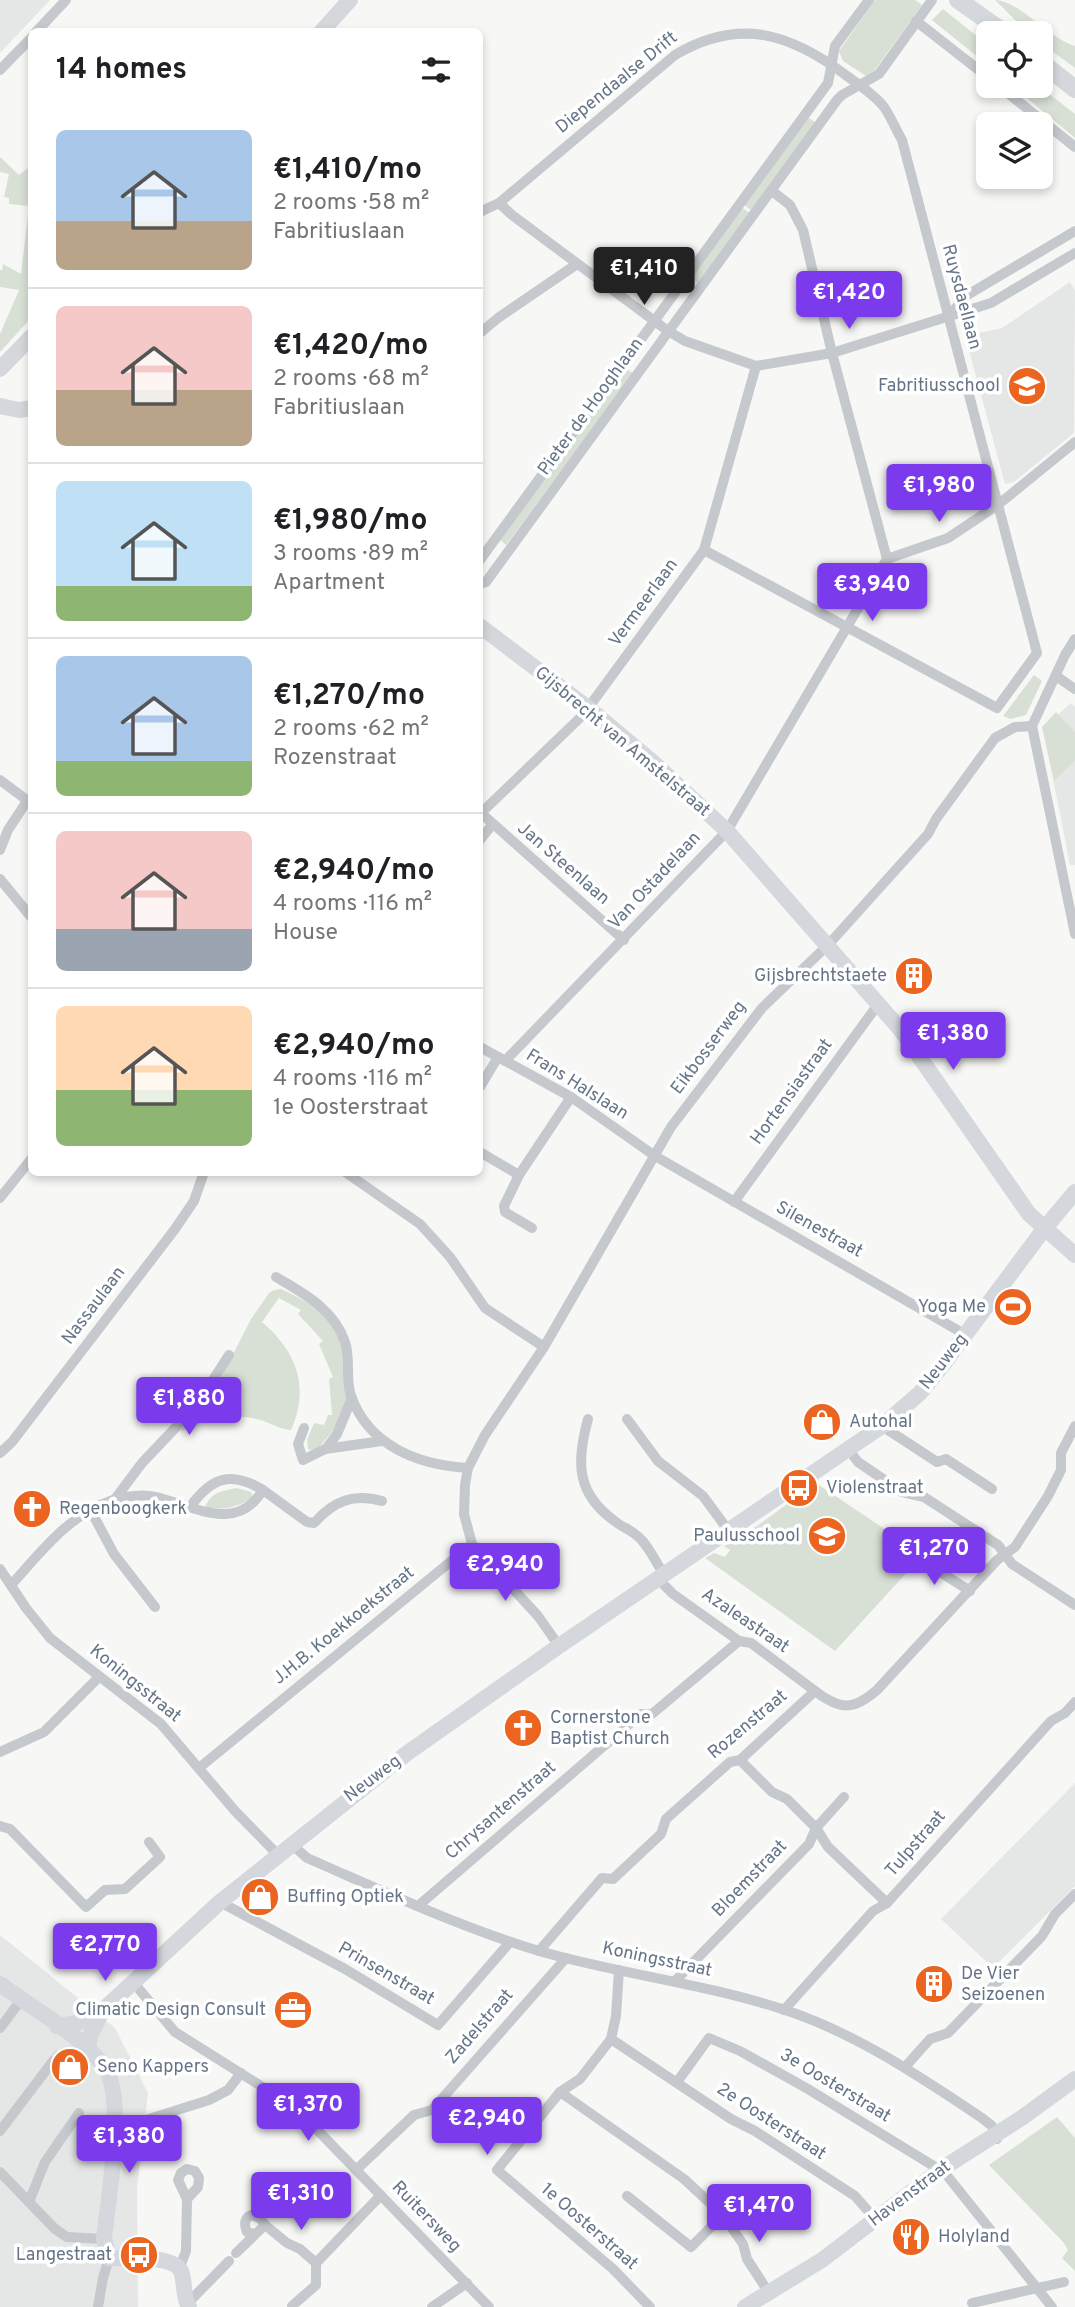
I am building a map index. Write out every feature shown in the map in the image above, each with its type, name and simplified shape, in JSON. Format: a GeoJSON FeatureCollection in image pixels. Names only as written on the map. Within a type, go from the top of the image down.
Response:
{"type":"FeatureCollection","features":[{"type":"Feature","properties":{"kind":"main road"},"geometry":{"type":"LineString","coordinates":[[958,0],[974,6],[991,21]]}},
{"type":"Feature","properties":{"kind":"main road"},"geometry":{"type":"LineString","coordinates":[[1053,72],[1075,89]]}},
{"type":"Feature","properties":{"kind":"street"},"geometry":{"type":"LineString","coordinates":[[40,28],[66,0]]}},
{"type":"Feature","properties":{"kind":"street"},"geometry":{"type":"LineString","coordinates":[[324,28],[350,0]]}},
{"type":"Feature","properties":{"kind":"street","name":"Pieter de Hooghlaan"},"geometry":{"type":"LineString","coordinates":[[483,556],[828,83],[835,46],[869,0]]}},
{"type":"Feature","properties":{"kind":"street","name":"Pieter de Hooghlaan"},"geometry":{"type":"LineString","coordinates":[[483,583],[837,100],[878,74],[932,0]]}},
{"type":"Feature","properties":{"kind":"street"},"geometry":{"type":"LineString","coordinates":[[916,20],[976,68]]}},
{"type":"Feature","properties":{"kind":"street","name":"Diependaalse Drift"},"geometry":{"type":"LineString","coordinates":[[483,211],[499,203],[675,55],[694,44],[718,35],[745,33],[771,37],[798,46],[831,64]]}},
{"type":"Feature","properties":{"kind":"street"},"geometry":{"type":"LineString","coordinates":[[0,70],[28,41]]}},
{"type":"Feature","properties":{"kind":"street"},"geometry":{"type":"LineString","coordinates":[[831,64],[859,85]]}},
{"type":"Feature","properties":{"kind":"street","name":"Ruysdaellaan"},"geometry":{"type":"LineString","coordinates":[[847,628],[997,708],[1037,653],[902,140],[884,107],[859,85]]}},
{"type":"Feature","properties":{"kind":"street"},"geometry":{"type":"LineString","coordinates":[[1014,98],[1075,147]]}},
{"type":"Feature","properties":{"kind":"street"},"geometry":{"type":"LineString","coordinates":[[772,191],[790,205],[803,230],[832,353],[887,559],[948,538],[999,504],[1075,442]]}},
{"type":"Feature","properties":{"kind":"street"},"geometry":{"type":"LineString","coordinates":[[499,203],[668,331],[685,341],[756,366],[832,353],[948,318],[991,303],[1073,258]]}},
{"type":"Feature","properties":{"kind":"street"},"geometry":{"type":"LineString","coordinates":[[948,318],[964,298],[1075,231]]}},
{"type":"Feature","properties":{"kind":"street"},"geometry":{"type":"LineString","coordinates":[[483,330],[577,264]]}},
{"type":"Feature","properties":{"kind":"street"},"geometry":{"type":"LineString","coordinates":[[0,369],[28,340]]}},
{"type":"Feature","properties":{"kind":"street","name":"Vermeerlaan"},"geometry":{"type":"LineString","coordinates":[[483,811],[588,708],[704,550],[756,366]]}},
{"type":"Feature","properties":{"kind":"street"},"geometry":{"type":"LineString","coordinates":[[0,406],[19,410],[28,409]]}},
{"type":"Feature","properties":{"kind":"street"},"geometry":{"type":"LineString","coordinates":[[704,550],[847,628]]}},
{"type":"Feature","properties":{"kind":"street","name":"Van Ostadelaan"},"geometry":{"type":"LineString","coordinates":[[483,1083],[502,1059],[624,940],[727,831],[887,559]]}},
{"type":"Feature","properties":{"kind":"street","name":"Gijsbrecht van Amstelstraat"},"geometry":{"type":"LineString","coordinates":[[483,628],[588,708],[656,765],[727,831],[878,1003],[939,1084],[1012,1191],[1044,1229],[1075,1255]]}},
{"type":"Feature","properties":{"kind":"street"},"geometry":{"type":"LineString","coordinates":[[1075,639],[1032,726],[1044,790],[1069,873],[1075,934]]}},
{"type":"Feature","properties":{"kind":"street"},"geometry":{"type":"LineString","coordinates":[[1056,676],[1075,689]]}},
{"type":"Feature","properties":{"kind":"street","name":"Eikbosserweg"},"geometry":{"type":"LineString","coordinates":[[472,1544],[464,1514],[464,1485],[468,1468],[485,1435],[544,1347],[671,1126],[762,1008],[828,945],[928,834],[995,738],[1015,727],[1032,726]]}},
{"type":"Feature","properties":{"kind":"street"},"geometry":{"type":"LineString","coordinates":[[0,780],[28,801]]}},
{"type":"Feature","properties":{"kind":"street"},"geometry":{"type":"LineString","coordinates":[[0,850],[8,831],[28,803]]}},
{"type":"Feature","properties":{"kind":"street","name":"Jan Steenlaan"},"geometry":{"type":"LineString","coordinates":[[483,815],[624,940]]}},
{"type":"Feature","properties":{"kind":"street"},"geometry":{"type":"LineString","coordinates":[[483,836],[492,825]]}},
{"type":"Feature","properties":{"kind":"street"},"geometry":{"type":"LineString","coordinates":[[0,879],[28,913]]}},
{"type":"Feature","properties":{"kind":"street","name":"Hortensiastraat"},"geometry":{"type":"LineString","coordinates":[[734,1202],[878,1003]]}},
{"type":"Feature","properties":{"kind":"street","name":"Frans Halslaan"},"geometry":{"type":"LineString","coordinates":[[483,1049],[571,1097],[655,1156]]}},
{"type":"Feature","properties":{"kind":"street"},"geometry":{"type":"LineString","coordinates":[[531,1228],[505,1212],[504,1206],[519,1175],[571,1097]]}},
{"type":"Feature","properties":{"kind":"street"},"geometry":{"type":"LineString","coordinates":[[483,1154],[519,1175]]}},
{"type":"Feature","properties":{"kind":"street","name":"Silenestraat"},"geometry":{"type":"LineString","coordinates":[[655,1156],[966,1335]]}},
{"type":"Feature","properties":{"kind":"street"},"geometry":{"type":"LineString","coordinates":[[0,1198],[28,1163]]}},
{"type":"Feature","properties":{"kind":"street","name":"Nassaulaan"},"geometry":{"type":"LineString","coordinates":[[0,1453],[20,1432],[175,1229],[194,1201],[203,1176]]}},
{"type":"Feature","properties":{"kind":"street"},"geometry":{"type":"LineString","coordinates":[[351,1176],[420,1224],[450,1257],[485,1308],[544,1347]]}},
{"type":"Feature","properties":{"kind":"street","name":"Neuweg"},"geometry":{"type":"LineString","coordinates":[[57,2026],[77,2023],[102,2011],[220,1902],[285,1852],[341,1803],[406,1754],[559,1646],[882,1426],[920,1393],[1075,1192]]}},
{"type":"Feature","properties":{"kind":"street"},"geometry":{"type":"LineString","coordinates":[[276,1277],[314,1300],[333,1319],[346,1343],[352,1398],[368,1425],[382,1441],[424,1461],[468,1468]]}},
{"type":"Feature","properties":{"kind":"street"},"geometry":{"type":"LineString","coordinates":[[115,1499],[142,1463],[197,1405],[229,1355]]}},
{"type":"Feature","properties":{"kind":"street"},"geometry":{"type":"LineString","coordinates":[[326,1449],[337,1434],[352,1398]]}},
{"type":"Feature","properties":{"kind":"street"},"geometry":{"type":"LineString","coordinates":[[588,1419],[580,1447],[581,1476],[592,1500],[615,1522],[638,1536],[661,1576]]}},
{"type":"Feature","properties":{"kind":"street"},"geometry":{"type":"LineString","coordinates":[[627,1419],[658,1461],[703,1496],[728,1530]]}},
{"type":"Feature","properties":{"kind":"street"},"geometry":{"type":"LineString","coordinates":[[882,1426],[937,1462],[946,1459],[992,1489]]}},
{"type":"Feature","properties":{"kind":"street","name":"Rozenstraat"},"geometry":{"type":"LineString","coordinates":[[539,1951],[602,1878],[614,1879],[661,1834],[666,1819],[730,1762],[740,1760],[815,1691],[840,1706],[865,1701],[997,1560],[1016,1547],[1061,1470],[1061,1453],[1075,1426]]}},
{"type":"Feature","properties":{"kind":"street"},"geometry":{"type":"LineString","coordinates":[[304,1428],[298,1444],[303,1460],[326,1449],[382,1441]]}},
{"type":"Feature","properties":{"kind":"street"},"geometry":{"type":"LineString","coordinates":[[848,1449],[858,1462],[902,1492],[924,1497],[998,1545],[1012,1564],[1075,1605]]}},
{"type":"Feature","properties":{"kind":"street"},"geometry":{"type":"LineString","coordinates":[[190,1507],[202,1490],[216,1481],[233,1478],[250,1482],[307,1522],[314,1523],[327,1509],[345,1499],[367,1497],[382,1501]]}},
{"type":"Feature","properties":{"kind":"street"},"geometry":{"type":"LineString","coordinates":[[11,1586],[72,1521],[90,1509],[115,1499],[153,1496],[205,1512],[226,1515],[244,1511],[256,1501],[262,1490]]}},
{"type":"Feature","properties":{"kind":"street"},"geometry":{"type":"LineString","coordinates":[[90,1509],[114,1554],[155,1607]]}},
{"type":"Feature","properties":{"kind":"street"},"geometry":{"type":"LineString","coordinates":[[472,1544],[538,1616],[559,1646]]}},
{"type":"Feature","properties":{"kind":"street","name":"J.H.B. Koekkoekstraat"},"geometry":{"type":"LineString","coordinates":[[200,1768],[472,1544]]}},
{"type":"Feature","properties":{"kind":"street"},"geometry":{"type":"LineString","coordinates":[[915,1556],[970,1591]]}},
{"type":"Feature","properties":{"kind":"street","name":"Koningsstraat"},"geometry":{"type":"LineString","coordinates":[[0,1569],[50,1638],[161,1724],[235,1811],[285,1852],[297,1849],[307,1858],[464,1926],[510,1942],[566,1958],[697,1985],[784,2010],[845,2036],[905,2067],[982,2118],[992,2126],[997,2136]]}},
{"type":"Feature","properties":{"kind":"street","name":"Azaleastraat"},"geometry":{"type":"LineString","coordinates":[[661,1576],[673,1594],[739,1642],[751,1643],[815,1691]]}},
{"type":"Feature","properties":{"kind":"street","name":"Chrysantenstraat"},"geometry":{"type":"LineString","coordinates":[[418,1906],[641,1714],[652,1714],[739,1642]]}},
{"type":"Feature","properties":{"kind":"street"},"geometry":{"type":"LineString","coordinates":[[0,1752],[44,1732],[99,1677]]}},
{"type":"Feature","properties":{"kind":"street","name":"Tulpstraat"},"geometry":{"type":"LineString","coordinates":[[784,2010],[873,1911],[887,1903],[1051,1721],[1065,1713],[1075,1702]]}},
{"type":"Feature","properties":{"kind":"street"},"geometry":{"type":"LineString","coordinates":[[740,1760],[772,1792],[787,1799],[816,1828],[828,1847],[887,1903]]}},
{"type":"Feature","properties":{"kind":"street","name":"Bloemstraat"},"geometry":{"type":"LineString","coordinates":[[675,1981],[809,1844],[816,1828],[844,1797]]}},
{"type":"Feature","properties":{"kind":"street"},"geometry":{"type":"LineString","coordinates":[[0,1826],[10,1829],[86,1907],[105,1890],[125,1889],[160,1857],[149,1842]]}},
{"type":"Feature","properties":{"kind":"street"},"geometry":{"type":"LineString","coordinates":[[905,2067],[930,2039],[948,2033],[1042,1936],[1055,1914],[1075,1894]]}},
{"type":"Feature","properties":{"kind":"street","name":"Prinsenstraat"},"geometry":{"type":"LineString","coordinates":[[220,1902],[345,1969],[438,2025],[510,1942]]}},
{"type":"Feature","properties":{"kind":"street","name":"Zadelstraat"},"geometry":{"type":"LineString","coordinates":[[356,2170],[414,2115],[432,2110],[566,1958]]}},
{"type":"Feature","properties":{"kind":"street","name":"1e Oosterstraat"},"geometry":{"type":"LineString","coordinates":[[619,1970],[611,2039],[580,2079],[560,2092],[497,2170],[612,2269],[650,2307]]}},
{"type":"Feature","properties":{"kind":"street","name":"Ruitersweg"},"geometry":{"type":"LineString","coordinates":[[133,1982],[175,2032],[296,2108],[489,2307]]}},
{"type":"Feature","properties":{"kind":"street"},"geometry":{"type":"LineString","coordinates":[[0,1984],[19,2002],[88,2049],[106,2070],[111,2083],[115,2114],[104,2239],[109,2258],[99,2307]]}},
{"type":"Feature","properties":{"kind":"street"},"geometry":{"type":"LineString","coordinates":[[0,2028],[19,2002]]}},
{"type":"Feature","properties":{"kind":"street","name":"Neuweg"},"geometry":{"type":"LineString","coordinates":[[88,2049],[90,2036],[102,2011]]}},
{"type":"Feature","properties":{"kind":"street","name":"3e Oosterstraat"},"geometry":{"type":"LineString","coordinates":[[677,2082],[709,2038],[740,2051],[808,2089],[942,2171]]}},
{"type":"Feature","properties":{"kind":"street","name":"2e Oosterstraat"},"geometry":{"type":"LineString","coordinates":[[611,2039],[731,2119],[755,2131],[855,2196],[877,2220]]}},
{"type":"Feature","properties":{"kind":"street"},"geometry":{"type":"LineString","coordinates":[[0,2131],[54,2061]]}},
{"type":"Feature","properties":{"kind":"street"},"geometry":{"type":"LineString","coordinates":[[114,2130],[209,2101],[228,2090],[241,2073]]}},
{"type":"Feature","properties":{"kind":"street","name":"Havenstraat"},"geometry":{"type":"LineString","coordinates":[[745,2307],[822,2260],[942,2171],[997,2136],[1075,2079]]}},
{"type":"Feature","properties":{"kind":"street"},"geometry":{"type":"LineString","coordinates":[[560,2092],[684,2179],[723,2215],[743,2244],[747,2259],[769,2293]]}},
{"type":"Feature","properties":{"kind":"street"},"geometry":{"type":"LineString","coordinates":[[29,2202],[45,2162],[79,2113]]}},
{"type":"Feature","properties":{"kind":"street"},"geometry":{"type":"LineString","coordinates":[[942,2171],[1052,2307]]}},
{"type":"Feature","properties":{"kind":"street"},"geometry":{"type":"LineString","coordinates":[[0,2172],[55,2229],[67,2237],[104,2239]]}},
{"type":"Feature","properties":{"kind":"street"},"geometry":{"type":"LineString","coordinates":[[292,2306],[316,2285],[316,2263],[381,2195]]}},
{"type":"Feature","properties":{"kind":"street"},"geometry":{"type":"LineString","coordinates":[[626,2196],[691,2247],[723,2215]]}},
{"type":"Feature","properties":{"kind":"street"},"geometry":{"type":"LineString","coordinates":[[187,2199],[186,2251],[180,2267],[188,2306]]}},
{"type":"Feature","properties":{"kind":"street"},"geometry":{"type":"LineString","coordinates":[[254,2234],[247,2232],[245,2223],[249,2216],[260,2218],[287,2243],[300,2249],[316,2263]]}},
{"type":"Feature","properties":{"kind":"street"},"geometry":{"type":"LineString","coordinates":[[188,2306],[265,2225]]}},
{"type":"Feature","properties":{"kind":"street"},"geometry":{"type":"LineString","coordinates":[[109,2258],[158,2260],[180,2267]]}},
{"type":"Feature","properties":{"kind":"street"},"geometry":{"type":"LineString","coordinates":[[972,2302],[1064,2282]]}},
{"type":"Feature","properties":{"kind":"street"},"geometry":{"type":"LineString","coordinates":[[432,2307],[467,2283]]}},
{"type":"Feature","properties":{"kind":"shaded area"},"geometry":{"type":"Polygon","coordinates":[[[0,0],[50,0],[0,53],[0,0]]]}},
{"type":"Feature","properties":{"kind":"shaded area"},"geometry":{"type":"Polygon","coordinates":[[[875,0],[915,0],[922,5],[874,71],[866,76],[843,61],[839,51],[875,0]]]}},
{"type":"Feature","properties":{"kind":"shaded area"},"geometry":{"type":"Polygon","coordinates":[[[995,0],[1014,6],[1035,21],[1016,21],[995,0]]]}},
{"type":"Feature","properties":{"kind":"shaded area"},"geometry":{"type":"Polygon","coordinates":[[[943,9],[976,36],[976,56],[932,20],[943,9]]]}},
{"type":"Feature","properties":{"kind":"shaded area"},"geometry":{"type":"Polygon","coordinates":[[[1053,35],[1075,46],[1075,68],[1053,52],[1053,35]]]}},
{"type":"Feature","properties":{"kind":"shaded area"},"geometry":{"type":"Polygon","coordinates":[[[1053,97],[1075,114],[1075,138],[1053,120],[1053,112],[1044,112],[1027,98],[1053,97]]]}},
{"type":"Feature","properties":{"kind":"shaded area"},"geometry":{"type":"Polygon","coordinates":[[[808,117],[816,123],[752,211],[744,205],[808,117]]]}},
{"type":"Feature","properties":{"kind":"shaded area"},"geometry":{"type":"Polygon","coordinates":[[[0,157],[19,175],[28,168],[28,206],[9,204],[9,198],[4,197],[9,174],[0,172],[0,157]]]}},
{"type":"Feature","properties":{"kind":"shaded area"},"geometry":{"type":"Polygon","coordinates":[[[742,208],[750,213],[698,284],[693,278],[690,279],[742,208]]]}},
{"type":"Feature","properties":{"kind":"shaded area"},"geometry":{"type":"Polygon","coordinates":[[[28,214],[28,321],[0,352],[0,334],[19,290],[0,287],[0,270],[3,264],[21,274],[28,214]]]}},
{"type":"Feature","properties":{"kind":"shaded area","name":"Fabritiusschool"},"geometry":{"type":"Polygon","coordinates":[[[1070,282],[1075,291],[1074,433],[1014,482],[1005,484],[967,343],[976,341],[974,334],[1002,328],[1070,282]]]}},
{"type":"Feature","properties":{"kind":"shaded area"},"geometry":{"type":"Polygon","coordinates":[[[625,368],[633,373],[506,545],[500,540],[625,368]]]}},
{"type":"Feature","properties":{"kind":"shaded area"},"geometry":{"type":"Polygon","coordinates":[[[1034,675],[1042,681],[1026,715],[1010,719],[1003,716],[1034,675]]]}},
{"type":"Feature","properties":{"kind":"shaded area"},"geometry":{"type":"Polygon","coordinates":[[[1071,703],[1075,707],[1075,865],[1070,865],[1043,728],[1071,703]]]}},
{"type":"Feature","properties":{"kind":"shaded area"},"geometry":{"type":"Polygon","coordinates":[[[1056,712],[1075,732],[1075,760],[1054,781],[1042,727],[1056,712]]]}},
{"type":"Feature","properties":{"kind":"shaded area"},"geometry":{"type":"Polygon","coordinates":[[[281,1289],[318,1311],[330,1323],[341,1344],[347,1367],[348,1390],[344,1408],[334,1428],[315,1451],[308,1449],[307,1440],[314,1423],[324,1425],[328,1415],[332,1415],[329,1379],[333,1377],[319,1344],[323,1341],[298,1314],[301,1310],[279,1298],[262,1322],[284,1345],[297,1371],[299,1399],[291,1430],[260,1420],[229,1417],[209,1420],[180,1432],[222,1376],[251,1319],[269,1293],[281,1289]]]}},
{"type":"Feature","properties":{"kind":"shaded area"},"geometry":{"type":"Polygon","coordinates":[[[816,1483],[916,1550],[906,1565],[910,1569],[835,1651],[705,1558],[714,1553],[725,1557],[730,1550],[724,1546],[757,1526],[816,1483]]]}},
{"type":"Feature","properties":{"kind":"shaded area"},"geometry":{"type":"Polygon","coordinates":[[[237,1488],[251,1492],[253,1497],[230,1507],[205,1508],[213,1495],[237,1488]]]}},
{"type":"Feature","properties":{"kind":"shaded area"},"geometry":{"type":"Polygon","coordinates":[[[1075,1783],[1075,1886],[993,1968],[941,1919],[1075,1783]]]}},
{"type":"Feature","properties":{"kind":"shaded area"},"geometry":{"type":"Polygon","coordinates":[[[0,1935],[115,2028],[148,2093],[137,2187],[138,2307],[0,2307],[0,1935]]]}},
{"type":"Feature","properties":{"kind":"shaded area"},"geometry":{"type":"Polygon","coordinates":[[[1057,2117],[1075,2138],[1075,2271],[1062,2258],[1068,2250],[1064,2243],[989,2165],[1057,2117]]]}},
{"type":"Feature","properties":{"kind":"tunnel"},"geometry":{"type":"LineString","coordinates":[[53,2061],[62,2051]]}},
{"type":"Feature","properties":{"kind":"place","name":"Fabritiusschool"},"geometry":{"type":"Point","coordinates":[1027,386]}},
{"type":"Feature","properties":{"kind":"place","name":"Gijsbrechtstaete"},"geometry":{"type":"Point","coordinates":[914,976]}},
{"type":"Feature","properties":{"kind":"place","name":"Yoga Me"},"geometry":{"type":"Point","coordinates":[1013,1307]}},
{"type":"Feature","properties":{"kind":"place","name":"Autohal"},"geometry":{"type":"Point","coordinates":[822,1422]}},
{"type":"Feature","properties":{"kind":"place","name":"Violenstraat"},"geometry":{"type":"Point","coordinates":[799,1488]}},
{"type":"Feature","properties":{"kind":"place","name":"Regenboogkerk"},"geometry":{"type":"Point","coordinates":[32,1509]}},
{"type":"Feature","properties":{"kind":"place","name":"Paulusschool"},"geometry":{"type":"Point","coordinates":[827,1536]}},
{"type":"Feature","properties":{"kind":"place","name":"Cornerstone Baptist Church"},"geometry":{"type":"Point","coordinates":[523,1728]}},
{"type":"Feature","properties":{"kind":"place","name":"Buffing Optiek"},"geometry":{"type":"Point","coordinates":[260,1897]}},
{"type":"Feature","properties":{"kind":"place","name":"De Vier Seizoenen"},"geometry":{"type":"Point","coordinates":[934,1984]}},
{"type":"Feature","properties":{"kind":"place","name":"Climatic Design Consult"},"geometry":{"type":"Point","coordinates":[293,2010]}},
{"type":"Feature","properties":{"kind":"place","name":"Seno Kappers"},"geometry":{"type":"Point","coordinates":[70,2067]}},
{"type":"Feature","properties":{"kind":"place","name":"Holyland"},"geometry":{"type":"Point","coordinates":[911,2237]}},
{"type":"Feature","properties":{"kind":"place","name":"Langestraat"},"geometry":{"type":"Point","coordinates":[139,2255]}}]}
